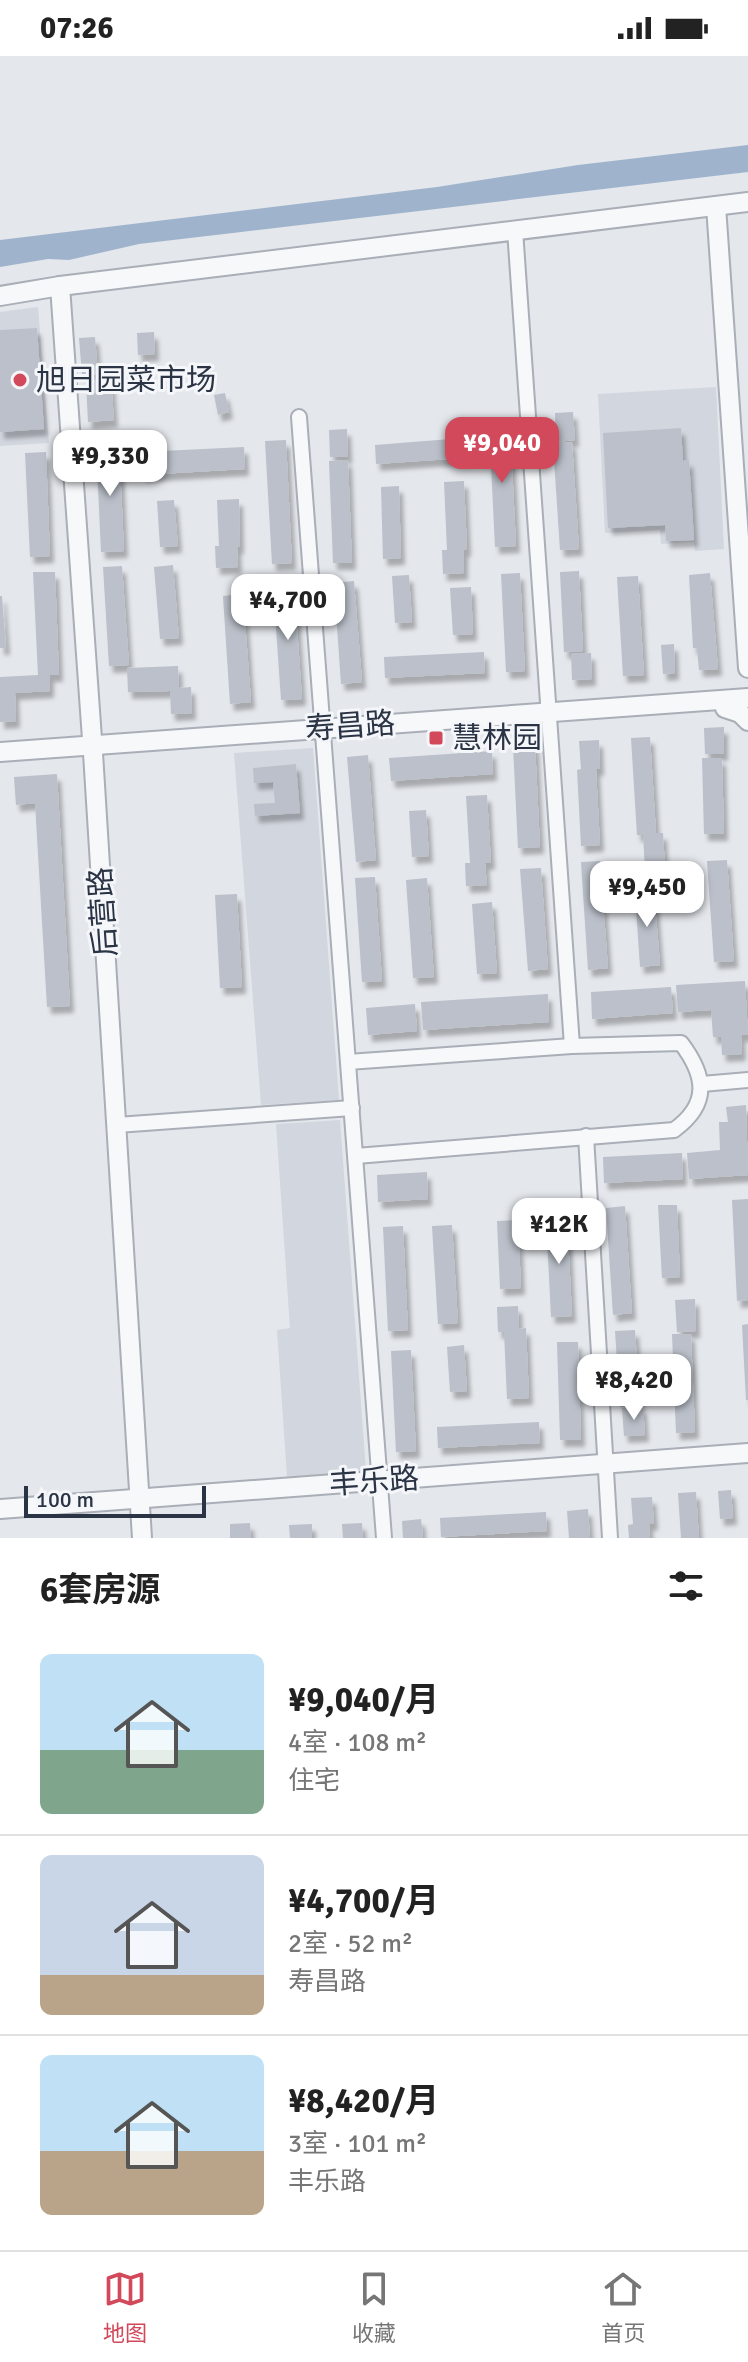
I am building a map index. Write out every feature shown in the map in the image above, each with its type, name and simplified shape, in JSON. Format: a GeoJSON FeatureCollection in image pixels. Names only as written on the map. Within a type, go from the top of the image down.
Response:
{"type":"FeatureCollection","features":[{"type":"Feature","properties":{"kind":"street"},"geometry":{"type":"LineString","coordinates":[[0,296],[60,286],[748,202]]}},
{"type":"Feature","properties":{"kind":"street"},"geometry":{"type":"LineString","coordinates":[[720,206],[748,497]]}},
{"type":"Feature","properties":{"kind":"street"},"geometry":{"type":"LineString","coordinates":[[720,206],[748,668]]}},
{"type":"Feature","properties":{"kind":"street"},"geometry":{"type":"LineString","coordinates":[[515,230],[572,1046]]}},
{"type":"Feature","properties":{"kind":"street","name":"后营路"},"geometry":{"type":"LineString","coordinates":[[60,286],[93,750],[142,1538]]}},
{"type":"Feature","properties":{"kind":"street"},"geometry":{"type":"LineString","coordinates":[[299,417],[384,1538]]}},
{"type":"Feature","properties":{"kind":"street","name":"寿昌路"},"geometry":{"type":"LineString","coordinates":[[725,704],[748,698]]}},
{"type":"Feature","properties":{"kind":"street"},"geometry":{"type":"LineString","coordinates":[[725,704],[748,721]]}},
{"type":"Feature","properties":{"kind":"street","name":"寿昌路"},"geometry":{"type":"LineString","coordinates":[[0,760],[323,732],[725,704],[748,706]]}},
{"type":"Feature","properties":{"kind":"street","name":"寿昌路"},"geometry":{"type":"LineString","coordinates":[[0,752],[93,750]]}},
{"type":"Feature","properties":{"kind":"street"},"geometry":{"type":"LineString","coordinates":[[348,1062],[572,1046],[681,1043],[694,1061],[702,1084],[692,1117],[674,1130],[356,1156]]}},
{"type":"Feature","properties":{"kind":"street"},"geometry":{"type":"LineString","coordinates":[[702,1084],[748,1080]]}},
{"type":"Feature","properties":{"kind":"street"},"geometry":{"type":"LineString","coordinates":[[117,1125],[352,1108]]}},
{"type":"Feature","properties":{"kind":"street"},"geometry":{"type":"LineString","coordinates":[[586,1136],[610,1538]]}},
{"type":"Feature","properties":{"kind":"street","name":"丰乐路"},"geometry":{"type":"LineString","coordinates":[[0,1509],[140,1503],[381,1486],[748,1453]]}},
{"type":"Feature","properties":{"kind":"street","name":"丰乐路"},"geometry":{"type":"LineString","coordinates":[[605,1468],[748,1462]]}},
{"type":"Feature","properties":{"kind":"street","name":"丰乐路"},"geometry":{"type":"LineString","coordinates":[[0,1517],[140,1503]]}},
{"type":"Feature","properties":{"kind":"shaded area","name":"旭日园菜市场"},"geometry":{"type":"Polygon","coordinates":[[[38,307],[49,443],[0,446],[0,312],[38,307]]]}},
{"type":"Feature","properties":{"kind":"shaded area"},"geometry":{"type":"Polygon","coordinates":[[[716,387],[724,549],[695,551],[694,542],[661,544],[660,530],[605,533],[598,394],[716,387]]]}},
{"type":"Feature","properties":{"kind":"shaded area"},"geometry":{"type":"Polygon","coordinates":[[[313,748],[339,1100],[261,1105],[234,753],[313,748]]]}},
{"type":"Feature","properties":{"kind":"shaded area"},"geometry":{"type":"Polygon","coordinates":[[[340,1120],[366,1471],[287,1477],[277,1330],[290,1328],[276,1124],[340,1120]]]}},
{"type":"Feature","properties":{"kind":"water"},"geometry":{"type":"Polygon","coordinates":[[[748,145],[748,172],[139,244],[69,260],[48,259],[0,267],[0,240],[437,187],[578,165],[748,145]]]}},
{"type":"Feature","properties":{"kind":"building","name":"旭日园菜市场"},"geometry":{"type":"Polygon","coordinates":[[[37,328],[44,429],[0,432],[0,330],[37,328]]]}},
{"type":"Feature","properties":{"kind":"building"},"geometry":{"type":"Polygon","coordinates":[[[154,332],[155,354],[138,355],[137,333],[154,332]]]}},
{"type":"Feature","properties":{"kind":"building"},"geometry":{"type":"Polygon","coordinates":[[[95,337],[98,374],[82,375],[79,338],[95,337]]]}},
{"type":"Feature","properties":{"kind":"building"},"geometry":{"type":"Polygon","coordinates":[[[111,380],[114,420],[88,422],[86,382],[111,380]]]}},
{"type":"Feature","properties":{"kind":"building"},"geometry":{"type":"Polygon","coordinates":[[[225,393],[229,412],[218,415],[214,395],[225,393]]]}},
{"type":"Feature","properties":{"kind":"building"},"geometry":{"type":"Polygon","coordinates":[[[573,412],[575,440],[556,442],[555,413],[573,412]]]}},
{"type":"Feature","properties":{"kind":"building"},"geometry":{"type":"Polygon","coordinates":[[[510,423],[516,546],[495,547],[489,424],[510,423]]]}},
{"type":"Feature","properties":{"kind":"building"},"geometry":{"type":"Polygon","coordinates":[[[681,428],[683,461],[689,460],[694,540],[666,541],[665,525],[608,528],[603,433],[681,428]]]}},
{"type":"Feature","properties":{"kind":"building"},"geometry":{"type":"Polygon","coordinates":[[[347,429],[348,457],[330,457],[329,430],[347,429]]]}},
{"type":"Feature","properties":{"kind":"building"},"geometry":{"type":"Polygon","coordinates":[[[463,438],[464,458],[376,464],[375,445],[463,438]]]}},
{"type":"Feature","properties":{"kind":"building"},"geometry":{"type":"Polygon","coordinates":[[[286,440],[292,563],[272,564],[265,441],[286,440]]]}},
{"type":"Feature","properties":{"kind":"building"},"geometry":{"type":"Polygon","coordinates":[[[572,442],[579,549],[560,550],[553,444],[572,442]]]}},
{"type":"Feature","properties":{"kind":"building"},"geometry":{"type":"Polygon","coordinates":[[[119,443],[124,551],[101,552],[96,444],[119,443]]]}},
{"type":"Feature","properties":{"kind":"building"},"geometry":{"type":"Polygon","coordinates":[[[244,447],[245,469],[142,475],[141,452],[244,447]]]}},
{"type":"Feature","properties":{"kind":"building"},"geometry":{"type":"Polygon","coordinates":[[[46,452],[50,556],[30,557],[25,453],[46,452]]]}},
{"type":"Feature","properties":{"kind":"building"},"geometry":{"type":"Polygon","coordinates":[[[348,460],[352,563],[333,563],[329,461],[348,460]]]}},
{"type":"Feature","properties":{"kind":"building"},"geometry":{"type":"Polygon","coordinates":[[[464,481],[467,550],[464,550],[464,573],[443,574],[442,550],[447,550],[444,482],[464,481]]]}},
{"type":"Feature","properties":{"kind":"building"},"geometry":{"type":"Polygon","coordinates":[[[399,486],[401,558],[383,559],[381,487],[399,486]]]}},
{"type":"Feature","properties":{"kind":"building"},"geometry":{"type":"Polygon","coordinates":[[[239,499],[238,567],[216,568],[215,546],[219,546],[217,500],[239,499]]]}},
{"type":"Feature","properties":{"kind":"building"},"geometry":{"type":"Polygon","coordinates":[[[174,500],[178,546],[160,547],[157,501],[174,500]]]}},
{"type":"Feature","properties":{"kind":"building"},"geometry":{"type":"Polygon","coordinates":[[[173,565],[179,638],[160,639],[154,567],[173,565]]]}},
{"type":"Feature","properties":{"kind":"building"},"geometry":{"type":"Polygon","coordinates":[[[122,566],[129,665],[109,666],[103,567],[122,566]]]}},
{"type":"Feature","properties":{"kind":"building"},"geometry":{"type":"Polygon","coordinates":[[[579,571],[583,651],[564,652],[560,572],[579,571]]]}},
{"type":"Feature","properties":{"kind":"building"},"geometry":{"type":"Polygon","coordinates":[[[33,572],[55,572],[59,675],[50,675],[50,691],[15,693],[16,721],[0,722],[0,677],[38,675],[33,572]]]}},
{"type":"Feature","properties":{"kind":"building"},"geometry":{"type":"Polygon","coordinates":[[[520,573],[525,671],[506,672],[501,574],[520,573]]]}},
{"type":"Feature","properties":{"kind":"building"},"geometry":{"type":"Polygon","coordinates":[[[710,573],[718,669],[699,670],[697,648],[693,648],[689,575],[710,573]]]}},
{"type":"Feature","properties":{"kind":"building"},"geometry":{"type":"Polygon","coordinates":[[[409,575],[412,622],[395,623],[392,576],[409,575]]]}},
{"type":"Feature","properties":{"kind":"building"},"geometry":{"type":"Polygon","coordinates":[[[638,576],[644,675],[623,676],[617,577],[638,576]]]}},
{"type":"Feature","properties":{"kind":"building"},"geometry":{"type":"Polygon","coordinates":[[[354,581],[362,682],[341,684],[334,583],[354,581]]]}},
{"type":"Feature","properties":{"kind":"building"},"geometry":{"type":"Polygon","coordinates":[[[294,583],[302,699],[281,700],[273,584],[294,583]]]}},
{"type":"Feature","properties":{"kind":"building"},"geometry":{"type":"Polygon","coordinates":[[[471,587],[473,634],[453,635],[450,588],[471,587]]]}},
{"type":"Feature","properties":{"kind":"building"},"geometry":{"type":"Polygon","coordinates":[[[243,594],[251,702],[230,704],[223,596],[243,594]]]}},
{"type":"Feature","properties":{"kind":"building"},"geometry":{"type":"Polygon","coordinates":[[[2,596],[6,648],[0,648],[2,596]]]}},
{"type":"Feature","properties":{"kind":"building"},"geometry":{"type":"Polygon","coordinates":[[[674,644],[675,673],[663,674],[661,645],[674,644]]]}},
{"type":"Feature","properties":{"kind":"building"},"geometry":{"type":"Polygon","coordinates":[[[484,652],[485,673],[385,678],[384,657],[484,652]]]}},
{"type":"Feature","properties":{"kind":"building"},"geometry":{"type":"Polygon","coordinates":[[[591,653],[592,679],[572,680],[571,654],[591,653]]]}},
{"type":"Feature","properties":{"kind":"building"},"geometry":{"type":"Polygon","coordinates":[[[178,666],[179,688],[191,687],[192,713],[171,714],[170,691],[128,692],[127,668],[178,666]]]}},
{"type":"Feature","properties":{"kind":"building"},"geometry":{"type":"Polygon","coordinates":[[[724,727],[724,754],[705,754],[704,728],[724,727]]]}},
{"type":"Feature","properties":{"kind":"building"},"geometry":{"type":"Polygon","coordinates":[[[650,737],[656,833],[663,833],[665,868],[645,869],[643,835],[637,835],[631,738],[650,737]]]}},
{"type":"Feature","properties":{"kind":"building"},"geometry":{"type":"Polygon","coordinates":[[[599,740],[600,769],[596,769],[600,845],[581,846],[577,770],[581,769],[579,741],[599,740]]]}},
{"type":"Feature","properties":{"kind":"building"},"geometry":{"type":"Polygon","coordinates":[[[535,744],[540,847],[518,848],[513,746],[535,744]]]}},
{"type":"Feature","properties":{"kind":"building"},"geometry":{"type":"Polygon","coordinates":[[[492,751],[493,774],[391,781],[389,758],[492,751]]]}},
{"type":"Feature","properties":{"kind":"building"},"geometry":{"type":"Polygon","coordinates":[[[368,755],[376,860],[356,862],[347,757],[368,755]]]}},
{"type":"Feature","properties":{"kind":"building"},"geometry":{"type":"Polygon","coordinates":[[[702,758],[722,758],[724,834],[704,834],[702,758]]]}},
{"type":"Feature","properties":{"kind":"building"},"geometry":{"type":"Polygon","coordinates":[[[296,764],[300,813],[255,816],[254,804],[275,803],[273,782],[254,783],[253,768],[296,764]]]}},
{"type":"Feature","properties":{"kind":"building"},"geometry":{"type":"Polygon","coordinates":[[[57,774],[70,1006],[47,1007],[35,803],[16,805],[14,777],[57,774]]]}},
{"type":"Feature","properties":{"kind":"building"},"geometry":{"type":"Polygon","coordinates":[[[487,795],[491,863],[485,863],[487,885],[466,886],[465,863],[470,863],[466,796],[487,795]]]}},
{"type":"Feature","properties":{"kind":"building"},"geometry":{"type":"Polygon","coordinates":[[[426,810],[429,856],[412,857],[409,811],[426,810]]]}},
{"type":"Feature","properties":{"kind":"building"},"geometry":{"type":"Polygon","coordinates":[[[727,860],[734,961],[714,962],[707,861],[727,860]]]}},
{"type":"Feature","properties":{"kind":"building"},"geometry":{"type":"Polygon","coordinates":[[[600,861],[608,968],[588,970],[581,862],[600,861]]]}},
{"type":"Feature","properties":{"kind":"building"},"geometry":{"type":"Polygon","coordinates":[[[541,868],[548,969],[528,971],[520,869],[541,868]]]}},
{"type":"Feature","properties":{"kind":"building"},"geometry":{"type":"Polygon","coordinates":[[[375,877],[382,981],[362,982],[355,878],[375,877]]]}},
{"type":"Feature","properties":{"kind":"building"},"geometry":{"type":"Polygon","coordinates":[[[427,878],[434,977],[413,978],[406,880],[427,878]]]}},
{"type":"Feature","properties":{"kind":"building"},"geometry":{"type":"Polygon","coordinates":[[[654,891],[660,965],[640,967],[635,893],[654,891]]]}},
{"type":"Feature","properties":{"kind":"building"},"geometry":{"type":"Polygon","coordinates":[[[237,894],[242,987],[220,988],[215,895],[237,894]]]}},
{"type":"Feature","properties":{"kind":"building"},"geometry":{"type":"Polygon","coordinates":[[[492,902],[497,973],[477,974],[472,904],[492,902]]]}},
{"type":"Feature","properties":{"kind":"building"},"geometry":{"type":"Polygon","coordinates":[[[745,981],[748,1035],[741,1035],[742,1054],[722,1055],[721,1037],[713,1037],[711,1010],[678,1012],[676,985],[745,981]]]}},
{"type":"Feature","properties":{"kind":"building"},"geometry":{"type":"Polygon","coordinates":[[[671,987],[673,1013],[592,1019],[591,992],[671,987]]]}},
{"type":"Feature","properties":{"kind":"building"},"geometry":{"type":"Polygon","coordinates":[[[548,994],[549,1022],[423,1030],[421,1002],[548,994]]]}},
{"type":"Feature","properties":{"kind":"building"},"geometry":{"type":"Polygon","coordinates":[[[415,1004],[417,1031],[368,1035],[366,1008],[415,1004]]]}},
{"type":"Feature","properties":{"kind":"building"},"geometry":{"type":"Polygon","coordinates":[[[746,1105],[748,1175],[689,1179],[687,1153],[720,1150],[719,1122],[728,1122],[726,1107],[746,1105]]]}},
{"type":"Feature","properties":{"kind":"building"},"geometry":{"type":"Polygon","coordinates":[[[682,1153],[683,1179],[604,1183],[603,1157],[682,1153]]]}},
{"type":"Feature","properties":{"kind":"building"},"geometry":{"type":"Polygon","coordinates":[[[427,1172],[428,1199],[378,1202],[377,1175],[427,1172]]]}},
{"type":"Feature","properties":{"kind":"building"},"geometry":{"type":"Polygon","coordinates":[[[748,1199],[748,1300],[737,1301],[732,1200],[748,1199]]]}},
{"type":"Feature","properties":{"kind":"building"},"geometry":{"type":"Polygon","coordinates":[[[658,1205],[677,1205],[680,1277],[662,1278],[658,1205]]]}},
{"type":"Feature","properties":{"kind":"building"},"geometry":{"type":"Polygon","coordinates":[[[625,1206],[632,1313],[613,1315],[606,1208],[625,1206]]]}},
{"type":"Feature","properties":{"kind":"building"},"geometry":{"type":"Polygon","coordinates":[[[567,1216],[572,1316],[551,1317],[546,1217],[567,1216]]]}},
{"type":"Feature","properties":{"kind":"building"},"geometry":{"type":"Polygon","coordinates":[[[518,1220],[521,1288],[500,1289],[497,1221],[518,1220]]]}},
{"type":"Feature","properties":{"kind":"building"},"geometry":{"type":"Polygon","coordinates":[[[452,1225],[458,1323],[438,1324],[432,1226],[452,1225]]]}},
{"type":"Feature","properties":{"kind":"building"},"geometry":{"type":"Polygon","coordinates":[[[403,1226],[408,1330],[388,1331],[383,1227],[403,1226]]]}},
{"type":"Feature","properties":{"kind":"building"},"geometry":{"type":"Polygon","coordinates":[[[695,1299],[696,1331],[677,1332],[675,1300],[695,1299]]]}},
{"type":"Feature","properties":{"kind":"building"},"geometry":{"type":"Polygon","coordinates":[[[518,1306],[519,1329],[526,1328],[529,1398],[507,1399],[504,1332],[498,1332],[497,1307],[518,1306]]]}},
{"type":"Feature","properties":{"kind":"building"},"geometry":{"type":"Polygon","coordinates":[[[748,1324],[748,1400],[746,1400],[742,1325],[748,1324]]]}},
{"type":"Feature","properties":{"kind":"building"},"geometry":{"type":"Polygon","coordinates":[[[635,1330],[640,1406],[620,1407],[615,1331],[635,1330]]]}},
{"type":"Feature","properties":{"kind":"building"},"geometry":{"type":"Polygon","coordinates":[[[672,1334],[691,1334],[695,1432],[676,1433],[672,1334]]]}},
{"type":"Feature","properties":{"kind":"building"},"geometry":{"type":"Polygon","coordinates":[[[557,1342],[578,1342],[581,1440],[560,1440],[557,1342]]]}},
{"type":"Feature","properties":{"kind":"building"},"geometry":{"type":"Polygon","coordinates":[[[464,1345],[467,1391],[450,1392],[447,1347],[464,1345]]]}},
{"type":"Feature","properties":{"kind":"building"},"geometry":{"type":"Polygon","coordinates":[[[411,1350],[416,1451],[396,1452],[391,1351],[411,1350]]]}},
{"type":"Feature","properties":{"kind":"building"},"geometry":{"type":"Polygon","coordinates":[[[643,1407],[645,1435],[624,1436],[622,1408],[643,1407]]]}},
{"type":"Feature","properties":{"kind":"building"},"geometry":{"type":"Polygon","coordinates":[[[539,1422],[540,1443],[438,1448],[437,1427],[539,1422]]]}},
{"type":"Feature","properties":{"kind":"building"},"geometry":{"type":"Polygon","coordinates":[[[731,1490],[733,1518],[720,1519],[718,1491],[731,1490]]]}},
{"type":"Feature","properties":{"kind":"building"},"geometry":{"type":"Polygon","coordinates":[[[696,1492],[699,1538],[681,1538],[678,1493],[696,1492]]]}},
{"type":"Feature","properties":{"kind":"building"},"geometry":{"type":"Polygon","coordinates":[[[652,1497],[654,1523],[649,1524],[650,1538],[629,1538],[628,1525],[633,1524],[631,1498],[652,1497]]]}},
{"type":"Feature","properties":{"kind":"building"},"geometry":{"type":"Polygon","coordinates":[[[588,1509],[590,1538],[569,1538],[567,1511],[588,1509]]]}},
{"type":"Feature","properties":{"kind":"building"},"geometry":{"type":"Polygon","coordinates":[[[546,1512],[547,1531],[441,1537],[440,1518],[546,1512]]]}},
{"type":"Feature","properties":{"kind":"building"},"geometry":{"type":"Polygon","coordinates":[[[421,1519],[423,1538],[403,1538],[402,1521],[421,1519]]]}},
{"type":"Feature","properties":{"kind":"building"},"geometry":{"type":"Polygon","coordinates":[[[250,1523],[251,1538],[230,1538],[230,1524],[250,1523]]]}},
{"type":"Feature","properties":{"kind":"building"},"geometry":{"type":"Polygon","coordinates":[[[362,1523],[363,1538],[343,1538],[342,1524],[362,1523]]]}},
{"type":"Feature","properties":{"kind":"building"},"geometry":{"type":"Polygon","coordinates":[[[312,1524],[312,1538],[290,1538],[289,1525],[312,1524]]]}},
{"type":"Feature","properties":{"kind":"place","name":"旭日园菜市场"},"geometry":{"type":"Point","coordinates":[20,380]}},
{"type":"Feature","properties":{"kind":"place","name":"慧林园"},"geometry":{"type":"Point","coordinates":[436,738]}}]}
